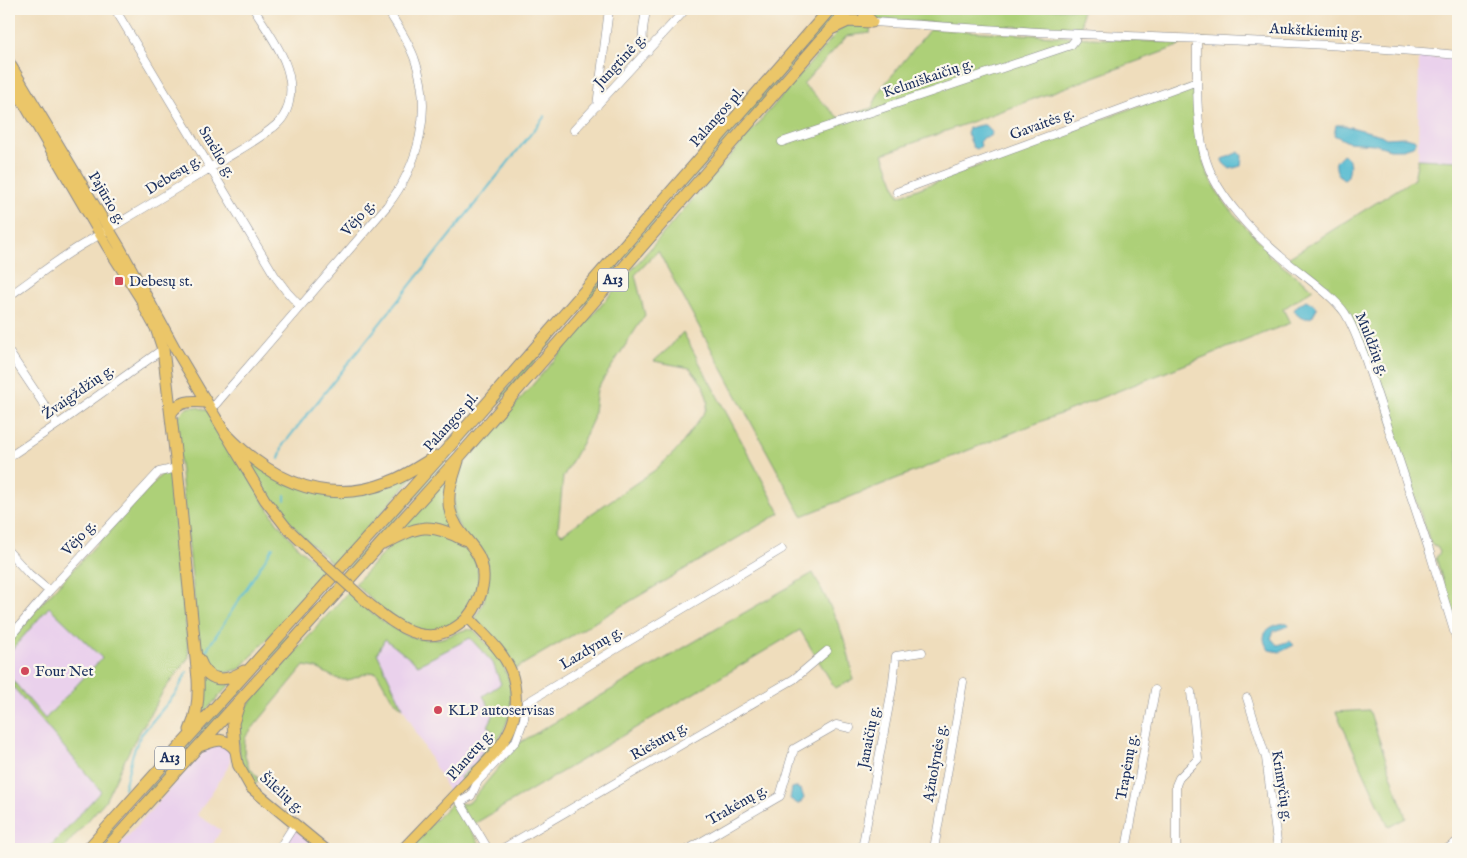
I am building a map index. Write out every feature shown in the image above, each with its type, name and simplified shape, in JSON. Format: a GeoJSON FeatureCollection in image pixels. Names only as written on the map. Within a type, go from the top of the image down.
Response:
{"type":"FeatureCollection","features":[{"type":"Feature","properties":{"kind":"highway","name":"Palangos pl."},"geometry":{"type":"LineString","coordinates":[[88,849],[448,448],[830,9]]}},
{"type":"Feature","properties":{"kind":"highway","name":"Palangos pl."},"geometry":{"type":"LineString","coordinates":[[106,849],[460,456],[848,9]]}},
{"type":"Feature","properties":{"kind":"highway"},"geometry":{"type":"LineString","coordinates":[[862,9],[872,22]]}},
{"type":"Feature","properties":{"kind":"highway"},"geometry":{"type":"LineString","coordinates":[[830,30],[848,21],[872,22]]}},
{"type":"Feature","properties":{"kind":"highway"},"geometry":{"type":"LineString","coordinates":[[144,306],[156,328],[163,349],[195,648],[199,695],[196,717],[186,739]]}},
{"type":"Feature","properties":{"kind":"highway"},"geometry":{"type":"LineString","coordinates":[[171,413],[175,406],[182,403],[192,401],[208,405]]}},
{"type":"Feature","properties":{"kind":"highway"},"geometry":{"type":"LineString","coordinates":[[226,434],[240,449],[281,478],[314,489],[331,491],[368,488],[388,483],[410,472],[448,448]]}},
{"type":"Feature","properties":{"kind":"highway"},"geometry":{"type":"LineString","coordinates":[[460,456],[449,490],[449,504],[455,524],[478,557],[483,578],[480,598],[468,617]]}},
{"type":"Feature","properties":{"kind":"highway"},"geometry":{"type":"LineString","coordinates":[[376,549],[403,534],[422,528],[442,529],[468,543]]}},
{"type":"Feature","properties":{"kind":"highway"},"geometry":{"type":"LineString","coordinates":[[195,648],[205,671],[214,678],[221,680],[230,678],[252,666]]}},
{"type":"Feature","properties":{"kind":"highway"},"geometry":{"type":"LineString","coordinates":[[236,749],[233,723],[240,700]]}},
{"type":"Feature","properties":{"kind":"highway"},"geometry":{"type":"LineString","coordinates":[[198,746],[219,740],[226,741],[236,749]]}},
{"type":"Feature","properties":{"kind":"main road","name":"Pajūrio g."},"geometry":{"type":"LineString","coordinates":[[9,62],[105,232],[144,306],[177,352]]}},
{"type":"Feature","properties":{"kind":"main road","name":"Pajūrio g."},"geometry":{"type":"LineString","coordinates":[[9,78],[105,232],[265,500],[278,518],[368,603],[399,627],[419,634],[430,635],[446,632],[468,617]]}},
{"type":"Feature","properties":{"kind":"main road","name":"Planetų g."},"geometry":{"type":"LineString","coordinates":[[403,849],[458,798],[499,747],[511,726],[515,711],[514,684],[507,663],[493,643],[468,617]]}},
{"type":"Feature","properties":{"kind":"main road","name":"Šilelių g."},"geometry":{"type":"LineString","coordinates":[[236,749],[238,765],[251,788],[325,849]]}},
{"type":"Feature","properties":{"kind":"street","name":"Smėlio g."},"geometry":{"type":"LineString","coordinates":[[115,9],[275,276],[300,306]]}},
{"type":"Feature","properties":{"kind":"street","name":"Debesų g."},"geometry":{"type":"LineString","coordinates":[[9,296],[56,262],[211,168],[272,129],[281,120],[290,101],[290,73],[254,9]]}},
{"type":"Feature","properties":{"kind":"street","name":"Vėjo g."},"geometry":{"type":"LineString","coordinates":[[208,405],[216,404],[222,398],[396,195],[403,184],[420,139],[423,116],[421,86],[412,52],[387,9]]}},
{"type":"Feature","properties":{"kind":"street"},"geometry":{"type":"LineString","coordinates":[[596,107],[609,9]]}},
{"type":"Feature","properties":{"kind":"street"},"geometry":{"type":"LineString","coordinates":[[646,9],[643,39],[644,48],[648,51]]}},
{"type":"Feature","properties":{"kind":"street","name":"Jungtinė g."},"geometry":{"type":"LineString","coordinates":[[574,130],[686,9]]}},
{"type":"Feature","properties":{"kind":"street","name":"Aukštkiemių g."},"geometry":{"type":"LineString","coordinates":[[872,22],[1076,34],[1197,38],[1390,49],[1458,55]]}},
{"type":"Feature","properties":{"kind":"street","name":"Kelmiškaičių g."},"geometry":{"type":"LineString","coordinates":[[782,142],[1071,45],[1075,40],[1076,34]]}},
{"type":"Feature","properties":{"kind":"street","name":"Muldžių g."},"geometry":{"type":"LineString","coordinates":[[1197,38],[1197,81],[1202,148],[1207,163],[1218,187],[1232,207],[1276,253],[1337,304],[1351,323],[1364,355],[1430,553],[1458,644]]}},
{"type":"Feature","properties":{"kind":"street","name":"Gavaitės g."},"geometry":{"type":"LineString","coordinates":[[897,192],[1197,81]]}},
{"type":"Feature","properties":{"kind":"street","name":"Žvaigždžių g."},"geometry":{"type":"LineString","coordinates":[[9,457],[163,349]]}},
{"type":"Feature","properties":{"kind":"street"},"geometry":{"type":"LineString","coordinates":[[9,352],[58,424]]}},
{"type":"Feature","properties":{"kind":"street","name":"Vėjo g."},"geometry":{"type":"LineString","coordinates":[[9,638],[49,591],[159,472],[177,468]]}},
{"type":"Feature","properties":{"kind":"street","name":"Lazdynų g."},"geometry":{"type":"LineString","coordinates":[[458,798],[471,796],[478,781],[516,741],[524,719],[526,703],[782,549]]}},
{"type":"Feature","properties":{"kind":"street"},"geometry":{"type":"LineString","coordinates":[[9,552],[29,574],[49,591]]}},
{"type":"Feature","properties":{"kind":"street","name":"Riešutų g."},"geometry":{"type":"LineString","coordinates":[[502,849],[794,679],[827,651]]}},
{"type":"Feature","properties":{"kind":"street","name":"Janaičių g."},"geometry":{"type":"LineString","coordinates":[[862,849],[892,689],[896,656],[922,652]]}},
{"type":"Feature","properties":{"kind":"street","name":"Ąžuolynės g."},"geometry":{"type":"LineString","coordinates":[[934,849],[963,682]]}},
{"type":"Feature","properties":{"kind":"street","name":"Trapėnų g."},"geometry":{"type":"LineString","coordinates":[[1126,849],[1155,690]]}},
{"type":"Feature","properties":{"kind":"street"},"geometry":{"type":"LineString","coordinates":[[1176,849],[1175,806],[1177,781],[1198,760],[1191,692]]}},
{"type":"Feature","properties":{"kind":"street","name":"Krimyčių g."},"geometry":{"type":"LineString","coordinates":[[1247,698],[1266,758],[1278,849]]}},
{"type":"Feature","properties":{"kind":"street","name":"Trakėnų g."},"geometry":{"type":"LineString","coordinates":[[689,849],[780,796],[794,749],[836,725],[850,728]]}},
{"type":"Feature","properties":{"kind":"street"},"geometry":{"type":"LineString","coordinates":[[458,798],[488,849]]}},
{"type":"Feature","properties":{"kind":"street"},"geometry":{"type":"LineString","coordinates":[[279,849],[295,824]]}},
{"type":"Feature","properties":{"kind":"street"},"geometry":{"type":"LineString","coordinates":[[1447,849],[1458,841]]}},
{"type":"Feature","properties":{"kind":"shaded area"},"geometry":{"type":"Polygon","coordinates":[[[1419,57],[1458,58],[1458,161],[1418,159],[1419,57]]]}},
{"type":"Feature","properties":{"kind":"shaded area"},"geometry":{"type":"Polygon","coordinates":[[[49,607],[103,658],[45,719],[9,676],[9,653],[49,607]]]}},
{"type":"Feature","properties":{"kind":"shaded area"},"geometry":{"type":"Polygon","coordinates":[[[470,638],[493,663],[501,684],[494,714],[495,735],[477,762],[460,777],[462,781],[450,794],[403,708],[377,653],[385,639],[418,665],[470,638]]]}},
{"type":"Feature","properties":{"kind":"shaded area"},"geometry":{"type":"Polygon","coordinates":[[[9,682],[101,791],[48,849],[9,849],[9,682]]]}},
{"type":"Feature","properties":{"kind":"shaded area"},"geometry":{"type":"Polygon","coordinates":[[[217,742],[230,749],[230,764],[197,815],[221,830],[210,849],[116,849],[210,745],[217,742]]]}},
{"type":"Feature","properties":{"kind":"shaded area"},"geometry":{"type":"Polygon","coordinates":[[[295,830],[318,849],[283,849],[295,830]]]}},
{"type":"Feature","properties":{"kind":"green space"},"geometry":{"type":"Polygon","coordinates":[[[836,9],[842,9],[437,474],[100,849],[94,849],[494,404],[836,9]]]}},
{"type":"Feature","properties":{"kind":"green space"},"geometry":{"type":"Polygon","coordinates":[[[867,9],[1082,9],[1081,30],[880,20],[875,19],[867,9]]]}},
{"type":"Feature","properties":{"kind":"green space"},"geometry":{"type":"Polygon","coordinates":[[[845,25],[871,26],[870,33],[847,36],[803,84],[839,118],[872,108],[880,90],[930,29],[1180,43],[1179,46],[883,154],[899,196],[1193,85],[1197,129],[1203,162],[1218,194],[1268,250],[1268,255],[1313,289],[1283,309],[1290,323],[802,516],[658,251],[635,275],[645,315],[597,389],[593,419],[563,477],[558,530],[562,534],[655,470],[678,449],[706,410],[708,401],[703,385],[690,368],[654,361],[683,332],[780,513],[515,669],[477,622],[476,617],[484,601],[487,582],[454,516],[455,479],[459,470],[845,25]]]}},
{"type":"Feature","properties":{"kind":"green space"},"geometry":{"type":"Polygon","coordinates":[[[1418,159],[1458,161],[1458,633],[1436,558],[1440,552],[1430,542],[1365,347],[1352,320],[1327,290],[1288,258],[1414,179],[1418,159]]]}},
{"type":"Feature","properties":{"kind":"green space"},"geometry":{"type":"Polygon","coordinates":[[[189,407],[207,410],[276,521],[299,548],[327,573],[240,669],[218,675],[204,664],[199,645],[176,425],[180,414],[189,407]]]}},
{"type":"Feature","properties":{"kind":"green space"},"geometry":{"type":"Polygon","coordinates":[[[244,457],[328,495],[419,471],[334,565],[301,535],[274,504],[244,457]]]}},
{"type":"Feature","properties":{"kind":"green space"},"geometry":{"type":"Polygon","coordinates":[[[162,474],[168,474],[171,477],[172,483],[189,657],[164,690],[132,745],[105,801],[63,849],[48,849],[101,791],[9,682],[9,676],[45,719],[102,658],[49,607],[9,653],[9,642],[42,603],[162,474]]]}},
{"type":"Feature","properties":{"kind":"green space"},"geometry":{"type":"Polygon","coordinates":[[[449,476],[457,531],[398,531],[449,476]]]}},
{"type":"Feature","properties":{"kind":"green space"},"geometry":{"type":"Polygon","coordinates":[[[426,531],[449,536],[459,541],[475,560],[478,572],[478,585],[469,609],[461,619],[450,626],[434,632],[417,630],[399,622],[385,612],[355,584],[389,547],[402,538],[426,531]]]}},
{"type":"Feature","properties":{"kind":"green space"},"geometry":{"type":"Polygon","coordinates":[[[813,573],[833,612],[843,637],[853,680],[835,688],[800,630],[469,827],[483,849],[406,849],[453,802],[465,804],[470,802],[519,743],[813,573]]]}},
{"type":"Feature","properties":{"kind":"green space"},"geometry":{"type":"Polygon","coordinates":[[[348,592],[378,618],[400,632],[424,639],[437,639],[469,629],[474,630],[501,659],[510,683],[511,711],[503,732],[491,750],[462,781],[460,777],[477,762],[495,735],[488,726],[494,714],[483,696],[501,684],[493,663],[470,638],[418,665],[385,639],[377,653],[403,708],[392,699],[377,673],[373,672],[343,680],[316,668],[304,666],[246,736],[245,758],[257,776],[258,781],[254,786],[240,760],[238,716],[348,592]]]}},
{"type":"Feature","properties":{"kind":"green space"},"geometry":{"type":"Polygon","coordinates":[[[201,673],[234,680],[201,716],[201,673]]]}},
{"type":"Feature","properties":{"kind":"green space"},"geometry":{"type":"Polygon","coordinates":[[[1369,710],[1406,818],[1389,827],[1336,712],[1369,710]]]}},
{"type":"Feature","properties":{"kind":"water"},"geometry":{"type":"Polygon","coordinates":[[[985,125],[992,132],[990,136],[982,138],[981,146],[977,149],[973,147],[967,133],[969,128],[985,125]]]}},
{"type":"Feature","properties":{"kind":"water"},"geometry":{"type":"Polygon","coordinates":[[[1336,125],[1343,125],[1386,138],[1404,137],[1414,139],[1416,142],[1413,146],[1403,149],[1390,149],[1374,144],[1348,142],[1334,135],[1336,125]]]}},
{"type":"Feature","properties":{"kind":"water"},"geometry":{"type":"Polygon","coordinates":[[[1239,152],[1242,156],[1241,166],[1230,169],[1223,163],[1223,159],[1239,152]]]}},
{"type":"Feature","properties":{"kind":"water"},"geometry":{"type":"Polygon","coordinates":[[[1343,154],[1348,158],[1350,166],[1348,176],[1343,180],[1337,171],[1336,161],[1343,154]]]}},
{"type":"Feature","properties":{"kind":"water"},"geometry":{"type":"Polygon","coordinates":[[[1306,300],[1317,308],[1312,317],[1299,317],[1294,310],[1306,300]]]}},
{"type":"Feature","properties":{"kind":"water"},"geometry":{"type":"Polygon","coordinates":[[[1287,623],[1289,626],[1274,631],[1271,638],[1277,645],[1290,641],[1294,645],[1280,652],[1269,650],[1264,639],[1267,630],[1276,625],[1287,623]]]}},
{"type":"Feature","properties":{"kind":"water"},"geometry":{"type":"Polygon","coordinates":[[[795,787],[801,790],[804,798],[798,804],[790,799],[792,788],[795,787]]]}},
{"type":"Feature","properties":{"kind":"waterway"},"geometry":{"type":"LineString","coordinates":[[279,459],[283,445],[545,116]]}},
{"type":"Feature","properties":{"kind":"waterway"},"geometry":{"type":"LineString","coordinates":[[285,495],[285,500]]}},
{"type":"Feature","properties":{"kind":"waterway"},"geometry":{"type":"LineString","coordinates":[[206,651],[273,547]]}},
{"type":"Feature","properties":{"kind":"waterway"},"geometry":{"type":"LineString","coordinates":[[124,788],[133,753],[140,736],[176,693],[187,672]]}},
{"type":"Feature","properties":{"kind":"place","name":"Debesų st."},"geometry":{"type":"Point","coordinates":[119,281]}},
{"type":"Feature","properties":{"kind":"place","name":"Four Net"},"geometry":{"type":"Point","coordinates":[25,671]}},
{"type":"Feature","properties":{"kind":"place","name":"KLP autoservisas"},"geometry":{"type":"Point","coordinates":[438,710]}}]}
